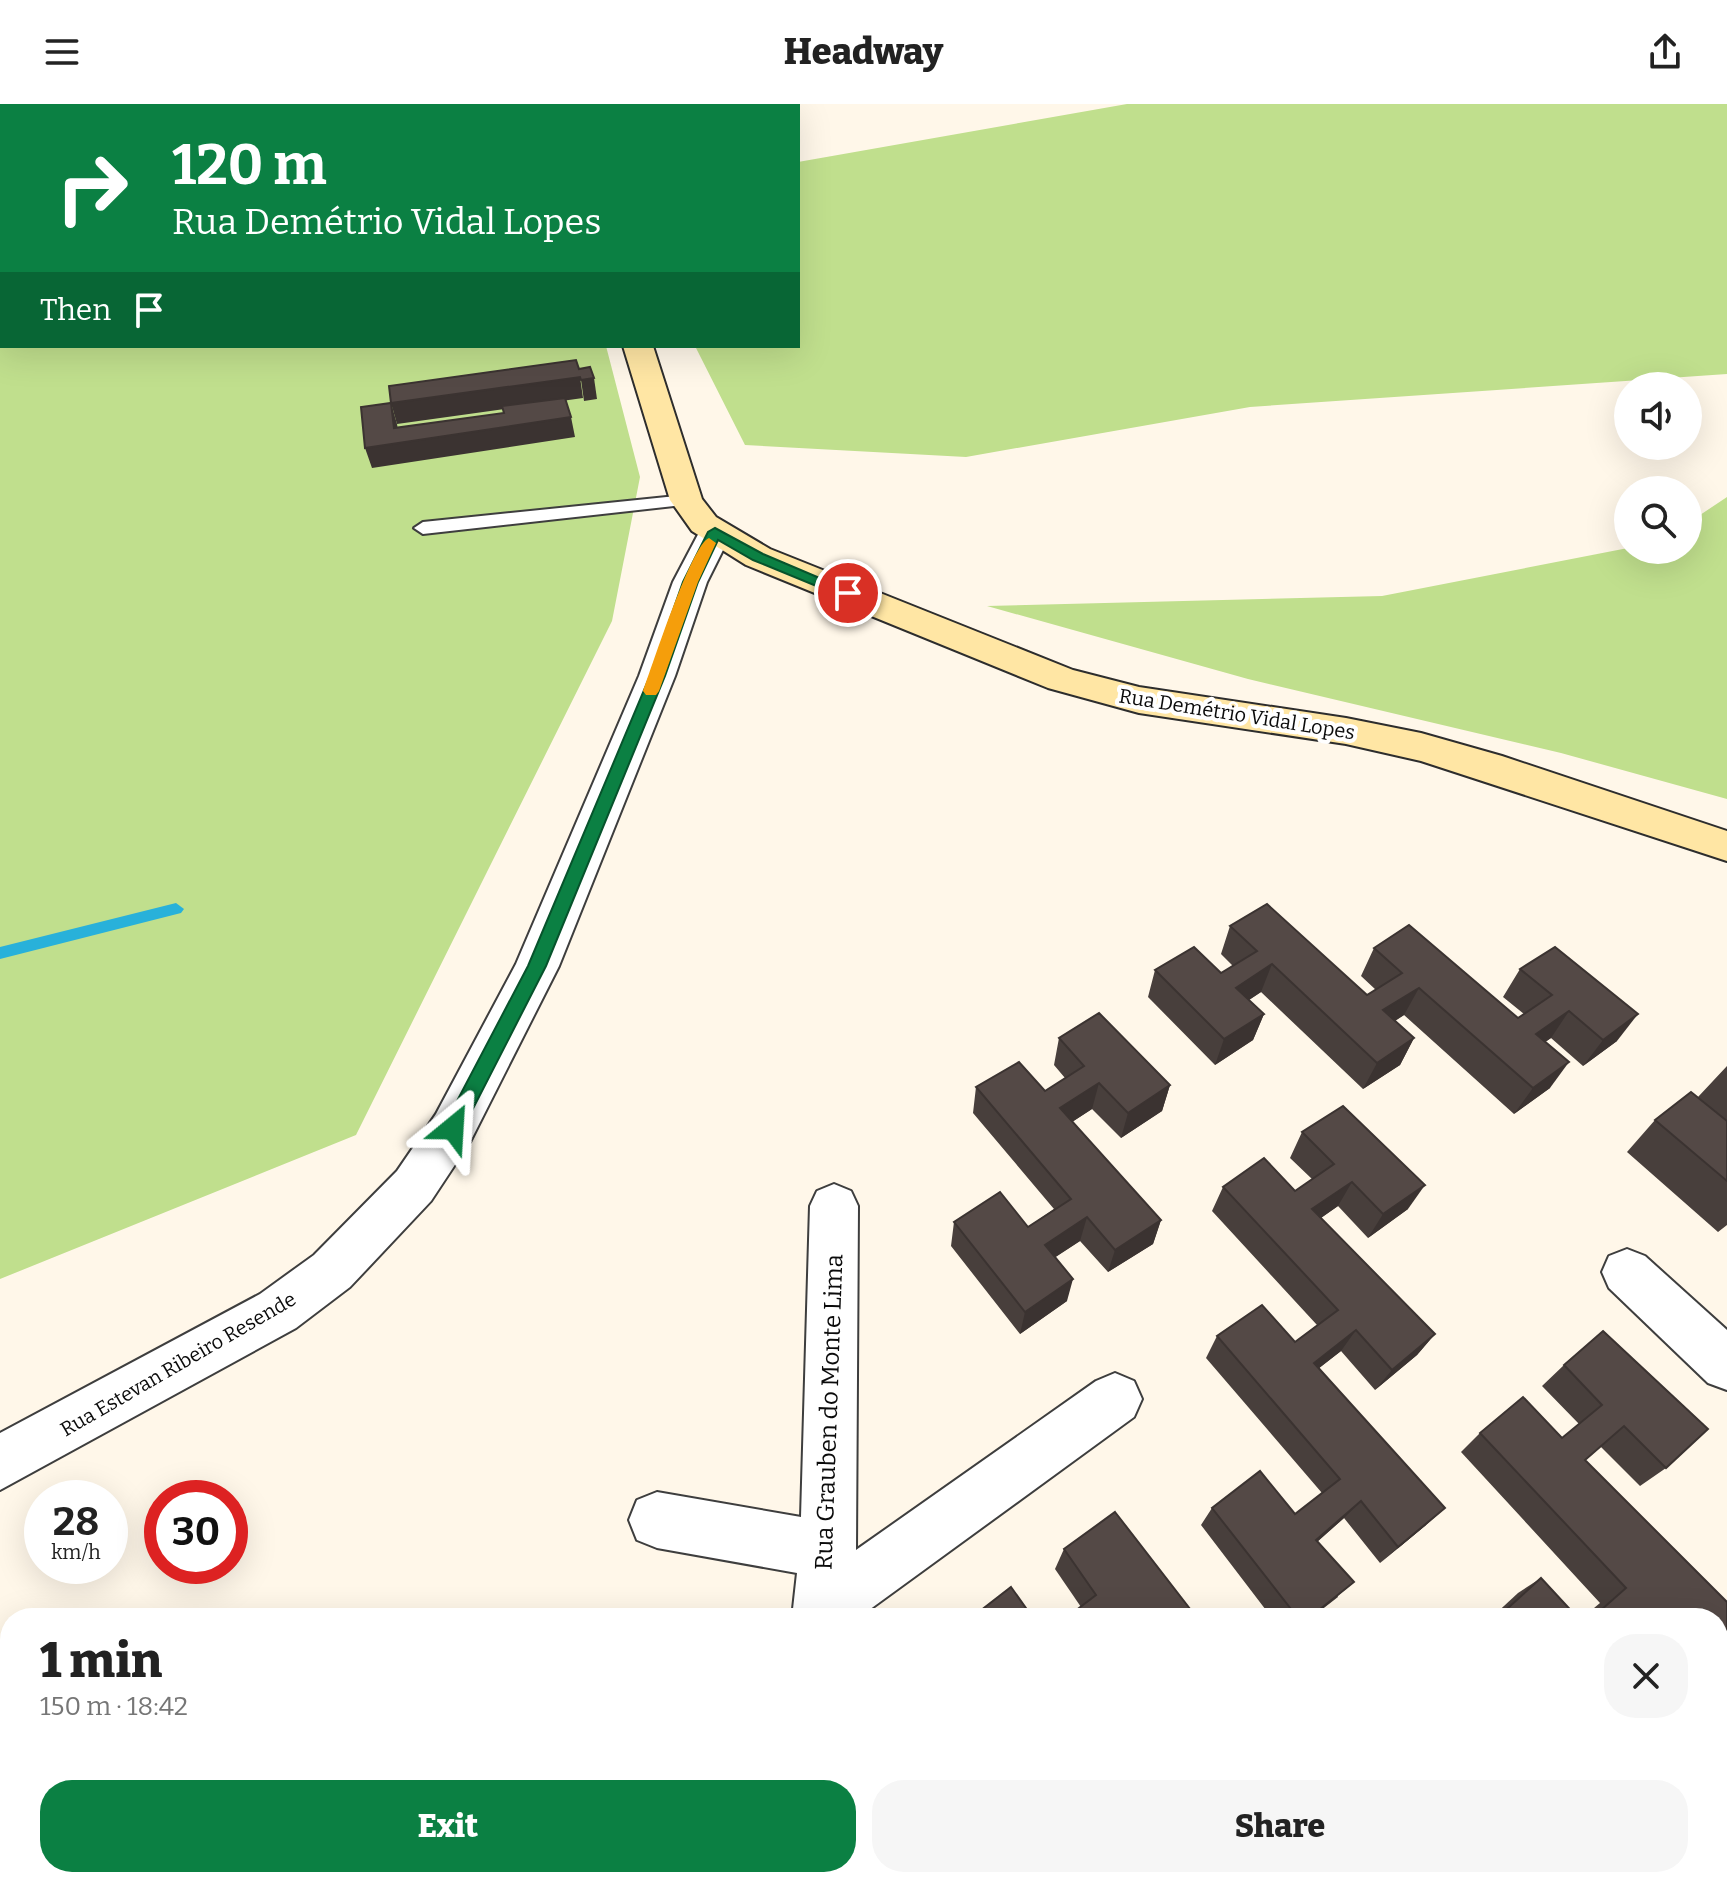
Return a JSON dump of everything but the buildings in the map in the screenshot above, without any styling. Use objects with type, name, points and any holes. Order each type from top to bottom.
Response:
[{"type":"main road","points":[[639,348],[700,516]]},
{"type":"main road","name":"Rua Demétrio Vidal Lopes","points":[[700,516],[758,557],[1061,679],[1139,700],[1346,731],[1421,747],[1488,766],[1727,846]]},
{"type":"street","name":"Rua Estevan Ribeiro Resende","points":[[0,1463],[278,1311],[332,1271],[414,1186],[453,1128],[537,966],[657,676],[690,582],[700,516]]},
{"type":"street","name":"Rua Grauben do Monte Lima","points":[[822,1608],[828,1550],[834,1206]]},
{"type":"street","points":[[1627,1272],[1727,1365]]},
{"type":"street","points":[[829,1608],[1115,1399]]},
{"type":"street","points":[[657,1520],[828,1550]]},
{"type":"lane","points":[[423,528],[700,516]]},
{"type":"green space","points":[[1127,104],[1727,104],[1727,374],[1614,372],[1614,382],[1250,407],[966,457],[745,445],[696,348],[800,348],[800,162]]},
{"type":"green space","points":[[0,348],[607,348],[640,477],[612,621],[356,1135],[0,1279]]},
{"type":"green space","points":[[1727,497],[1727,799],[1561,753],[1248,679],[987,606],[1382,596],[1614,551],[1614,564],[1702,564],[1702,514]]},
{"type":"waterway","points":[[0,953],[176,909]]},
{"type":"slow traffic","points":[[651,691],[690,582],[709,543]]},
{"type":"route","points":[[453,1128],[537,966],[657,676],[690,582],[715,532],[758,557],[848,593]]}]
